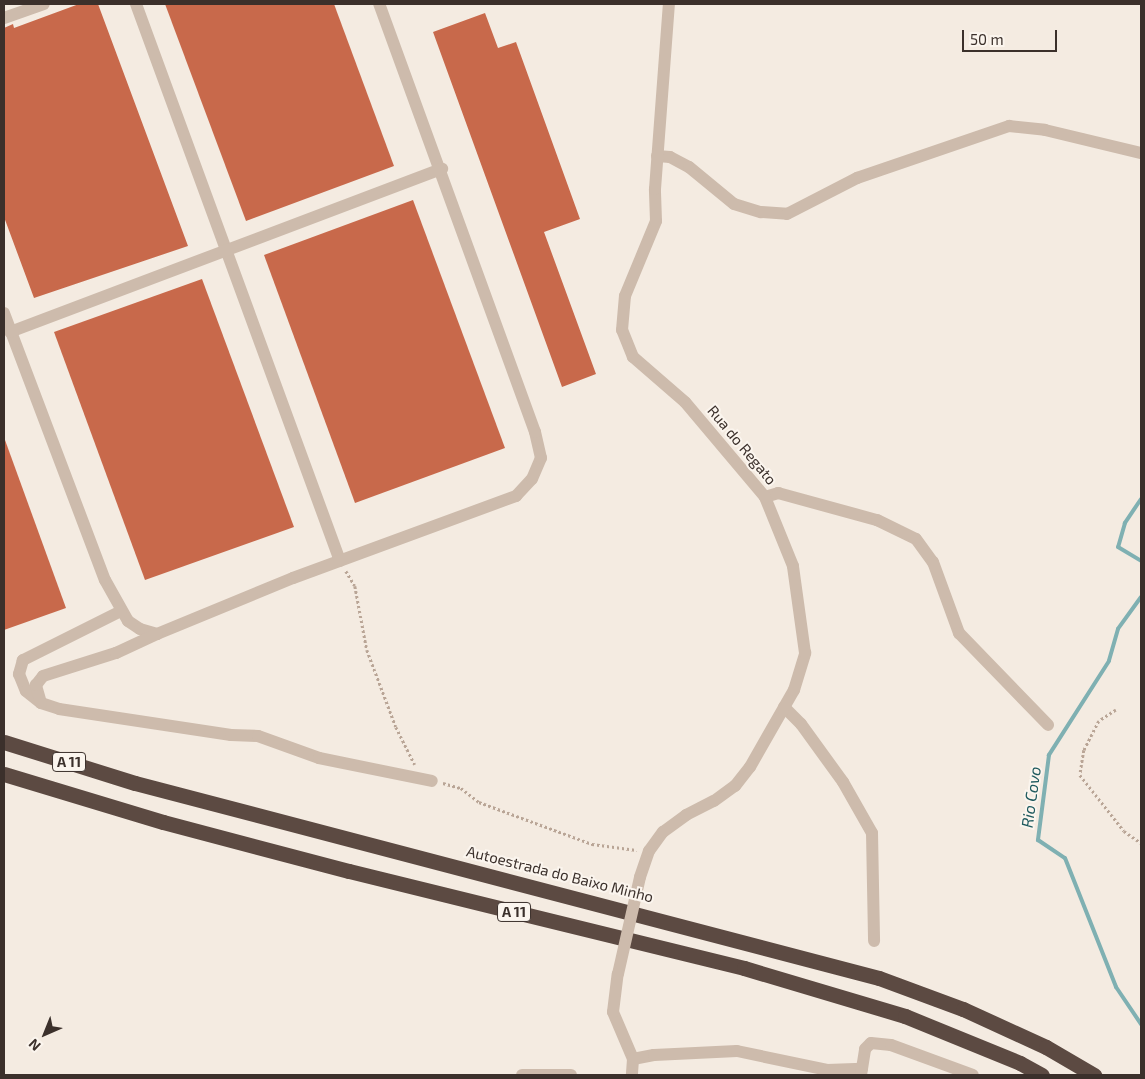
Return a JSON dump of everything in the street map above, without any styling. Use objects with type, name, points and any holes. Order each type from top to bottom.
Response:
[{"type":"highway","name":"Autoestrada do Baixo Minho","points":[[4,742],[135,783],[879,978],[963,1009],[1046,1047],[1094,1075]]},
{"type":"highway","name":"A 11","points":[[4,774],[163,822],[331,866],[744,968],[905,1016],[1020,1063],[1042,1075]]},
{"type":"street","points":[[4,18],[44,4]]},
{"type":"street","points":[[136,4],[229,251],[340,561]]},
{"type":"street","points":[[41,703],[36,685],[43,676],[116,652],[340,561],[516,496],[532,479],[541,458],[535,432],[442,169],[379,4]]},
{"type":"street","name":"Rua do Regato","points":[[632,1075],[633,1059],[613,1012],[618,974],[640,877],[649,851],[663,832],[735,786],[750,767],[794,690],[805,652],[792,566],[765,496],[685,402],[633,357],[622,330],[625,296],[656,221],[658,156],[669,4]]},
{"type":"street","points":[[658,156],[670,157],[689,168],[734,204],[761,212],[787,214],[857,178],[1009,126],[1045,130],[1141,154]]},
{"type":"street","points":[[10,332],[229,251],[442,169]]},
{"type":"street","points":[[4,313],[105,580],[128,621],[140,629],[157,634]]},
{"type":"street","points":[[765,496],[778,493],[877,520],[916,539],[933,562],[959,634],[1048,725]]},
{"type":"street","points":[[121,611],[23,660],[19,674],[26,691],[41,703],[59,709],[231,735],[258,736],[319,758],[432,781]]},
{"type":"street","points":[[784,708],[801,724],[843,782],[872,833],[874,940]]},
{"type":"street","points":[[633,1059],[654,1055],[737,1051],[827,1070],[862,1072],[865,1049],[870,1043],[891,1045],[973,1075]]},
{"type":"street","points":[[522,1075],[571,1075]]},
{"type":"path","points":[[340,561],[355,586],[367,650],[396,727],[416,767],[432,781],[461,788],[479,802],[592,844],[649,851]]},
{"type":"path","points":[[1116,710],[1099,721],[1084,750],[1080,775],[1124,831],[1141,843]]},
{"type":"building","points":[[79,4],[98,4],[188,246],[34,298],[4,217],[4,28],[13,24],[14,28]]},
{"type":"building","points":[[165,4],[334,4],[394,166],[246,221]]},
{"type":"building","points":[[485,13],[498,48],[516,42],[580,219],[544,232],[596,374],[562,387],[433,32]]},
{"type":"building","points":[[413,200],[505,448],[355,503],[264,255]]},
{"type":"building","points":[[202,279],[294,527],[145,580],[54,332]]},
{"type":"building","points":[[4,441],[66,608],[4,630]]},
{"type":"waterway","name":"Rio Covo","points":[[1141,499],[1125,523],[1118,547],[1141,561]]},
{"type":"waterway","name":"Rio Covo","points":[[1141,597],[1118,629],[1109,661],[1049,755],[1038,840],[1065,858],[1116,987],[1141,1024]]}]
